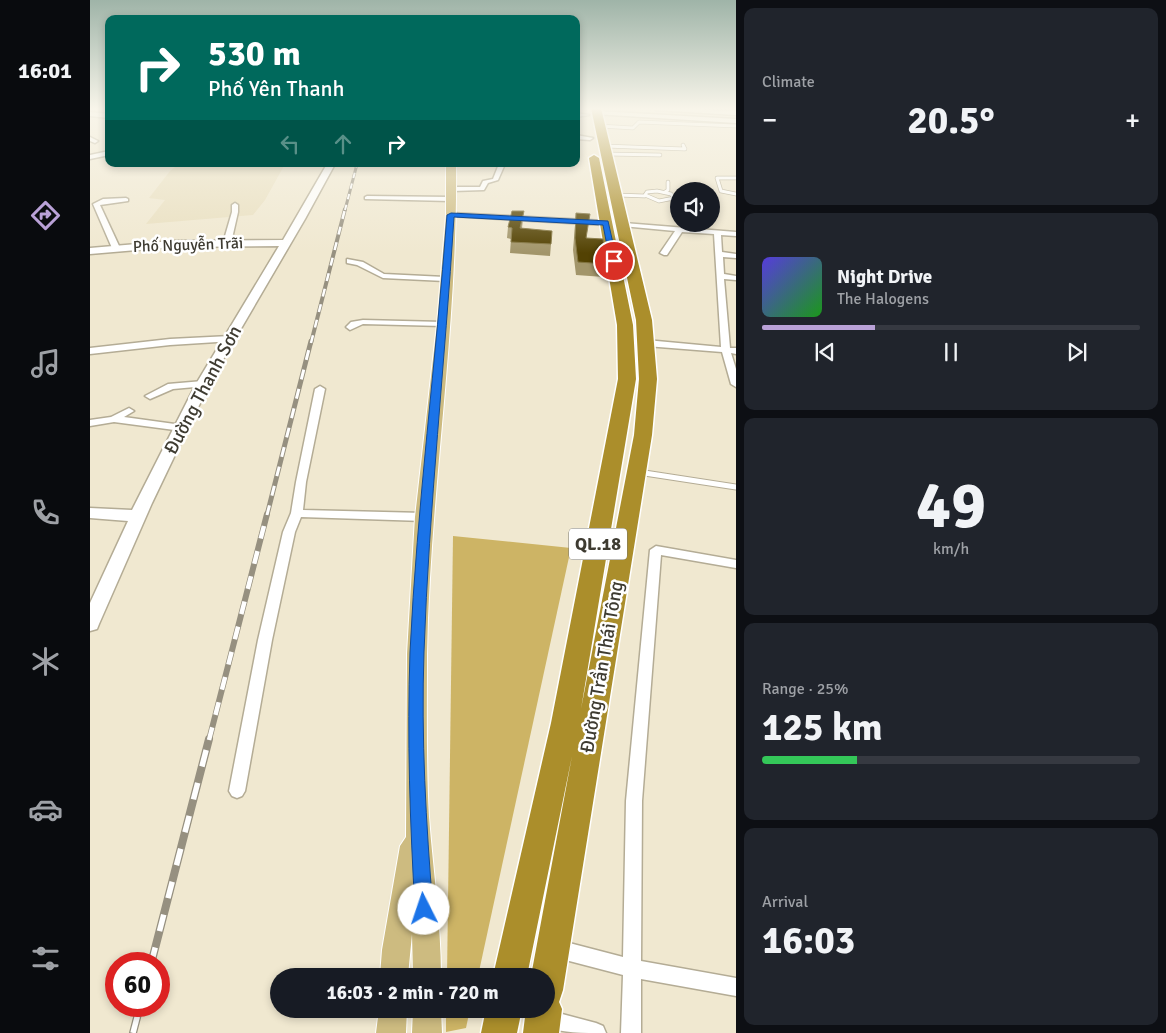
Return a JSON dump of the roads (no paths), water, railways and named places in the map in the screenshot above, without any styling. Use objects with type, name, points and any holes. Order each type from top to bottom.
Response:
[{"type":"highway","name":"Đường Trần Thái Tông","points":[[512,968],[565,723],[627,379],[626,281],[601,156]]},
{"type":"highway","name":"Đường Trần Thái Tông","points":[[604,156],[616,195],[615,224]]},
{"type":"highway","name":"Đường Trần Thái Tông","points":[[549,968],[643,435],[648,379],[644,320],[626,281]]},
{"type":"highway","points":[[499,1033],[502,1018]]},
{"type":"main road","points":[[427,968],[418,816],[417,654],[424,517],[443,324],[452,167]]},
{"type":"main road","points":[[395,968],[418,816]]},
{"type":"main road","points":[[392,1033],[393,1018]]},
{"type":"main road","points":[[427,1018],[427,1033]]},
{"type":"street","name":"Đường Thanh Sơn","points":[[90,624],[136,516],[203,384],[329,167]]},
{"type":"street","points":[[451,201],[482,189],[485,182],[495,180],[501,167]]},
{"type":"street","points":[[367,198],[451,201],[615,224],[670,229]]},
{"type":"street","points":[[116,248],[96,204],[103,201],[126,200]]},
{"type":"street","points":[[227,243],[235,205]]},
{"type":"street","points":[[664,253],[679,232]]},
{"type":"street","points":[[736,234],[717,232],[726,350],[736,384]]},
{"type":"street","name":"Phố Nguyễn Trãi","points":[[90,251],[227,243],[286,243]]},
{"type":"street","points":[[718,254],[736,256]]},
{"type":"street","points":[[350,261],[364,264],[383,276],[445,279]]},
{"type":"street","points":[[719,276],[736,278]]},
{"type":"street","points":[[350,327],[362,322],[443,324]]},
{"type":"street","points":[[90,351],[170,342],[230,339]]},
{"type":"street","points":[[646,342],[736,351]]},
{"type":"street","points":[[150,396],[171,386],[203,384]]},
{"type":"street","points":[[237,791],[265,640],[289,532],[297,513],[301,482],[320,389]]},
{"type":"street","points":[[114,419],[129,411]]},
{"type":"street","points":[[90,423],[114,419],[182,428]]},
{"type":"street","points":[[90,513],[136,516]]},
{"type":"street","points":[[297,513],[424,517]]},
{"type":"street","points":[[632,1033],[634,801],[656,550],[736,564]]},
{"type":"street","points":[[552,947],[632,968],[736,987]]},
{"type":"street","points":[[555,1017],[596,1033]]},
{"type":"lane","points":[[736,178],[717,178],[721,191],[736,194]]},
{"type":"lane","points":[[665,192],[668,190],[668,182]]},
{"type":"lane","points":[[616,195],[645,196],[658,201],[674,198],[673,195],[665,192],[650,191],[645,196]]},
{"type":"lane","points":[[636,472],[736,487]]},
{"type":"railway","points":[[345,210],[356,167]]},
{"type":"railway","points":[[311,343],[345,209]]},
{"type":"railway","points":[[267,515],[311,341]]},
{"type":"railway","points":[[209,740],[267,514]]},
{"type":"railway","points":[[154,952],[209,739]]},
{"type":"railway","points":[[133,1033],[137,1017]]}]
